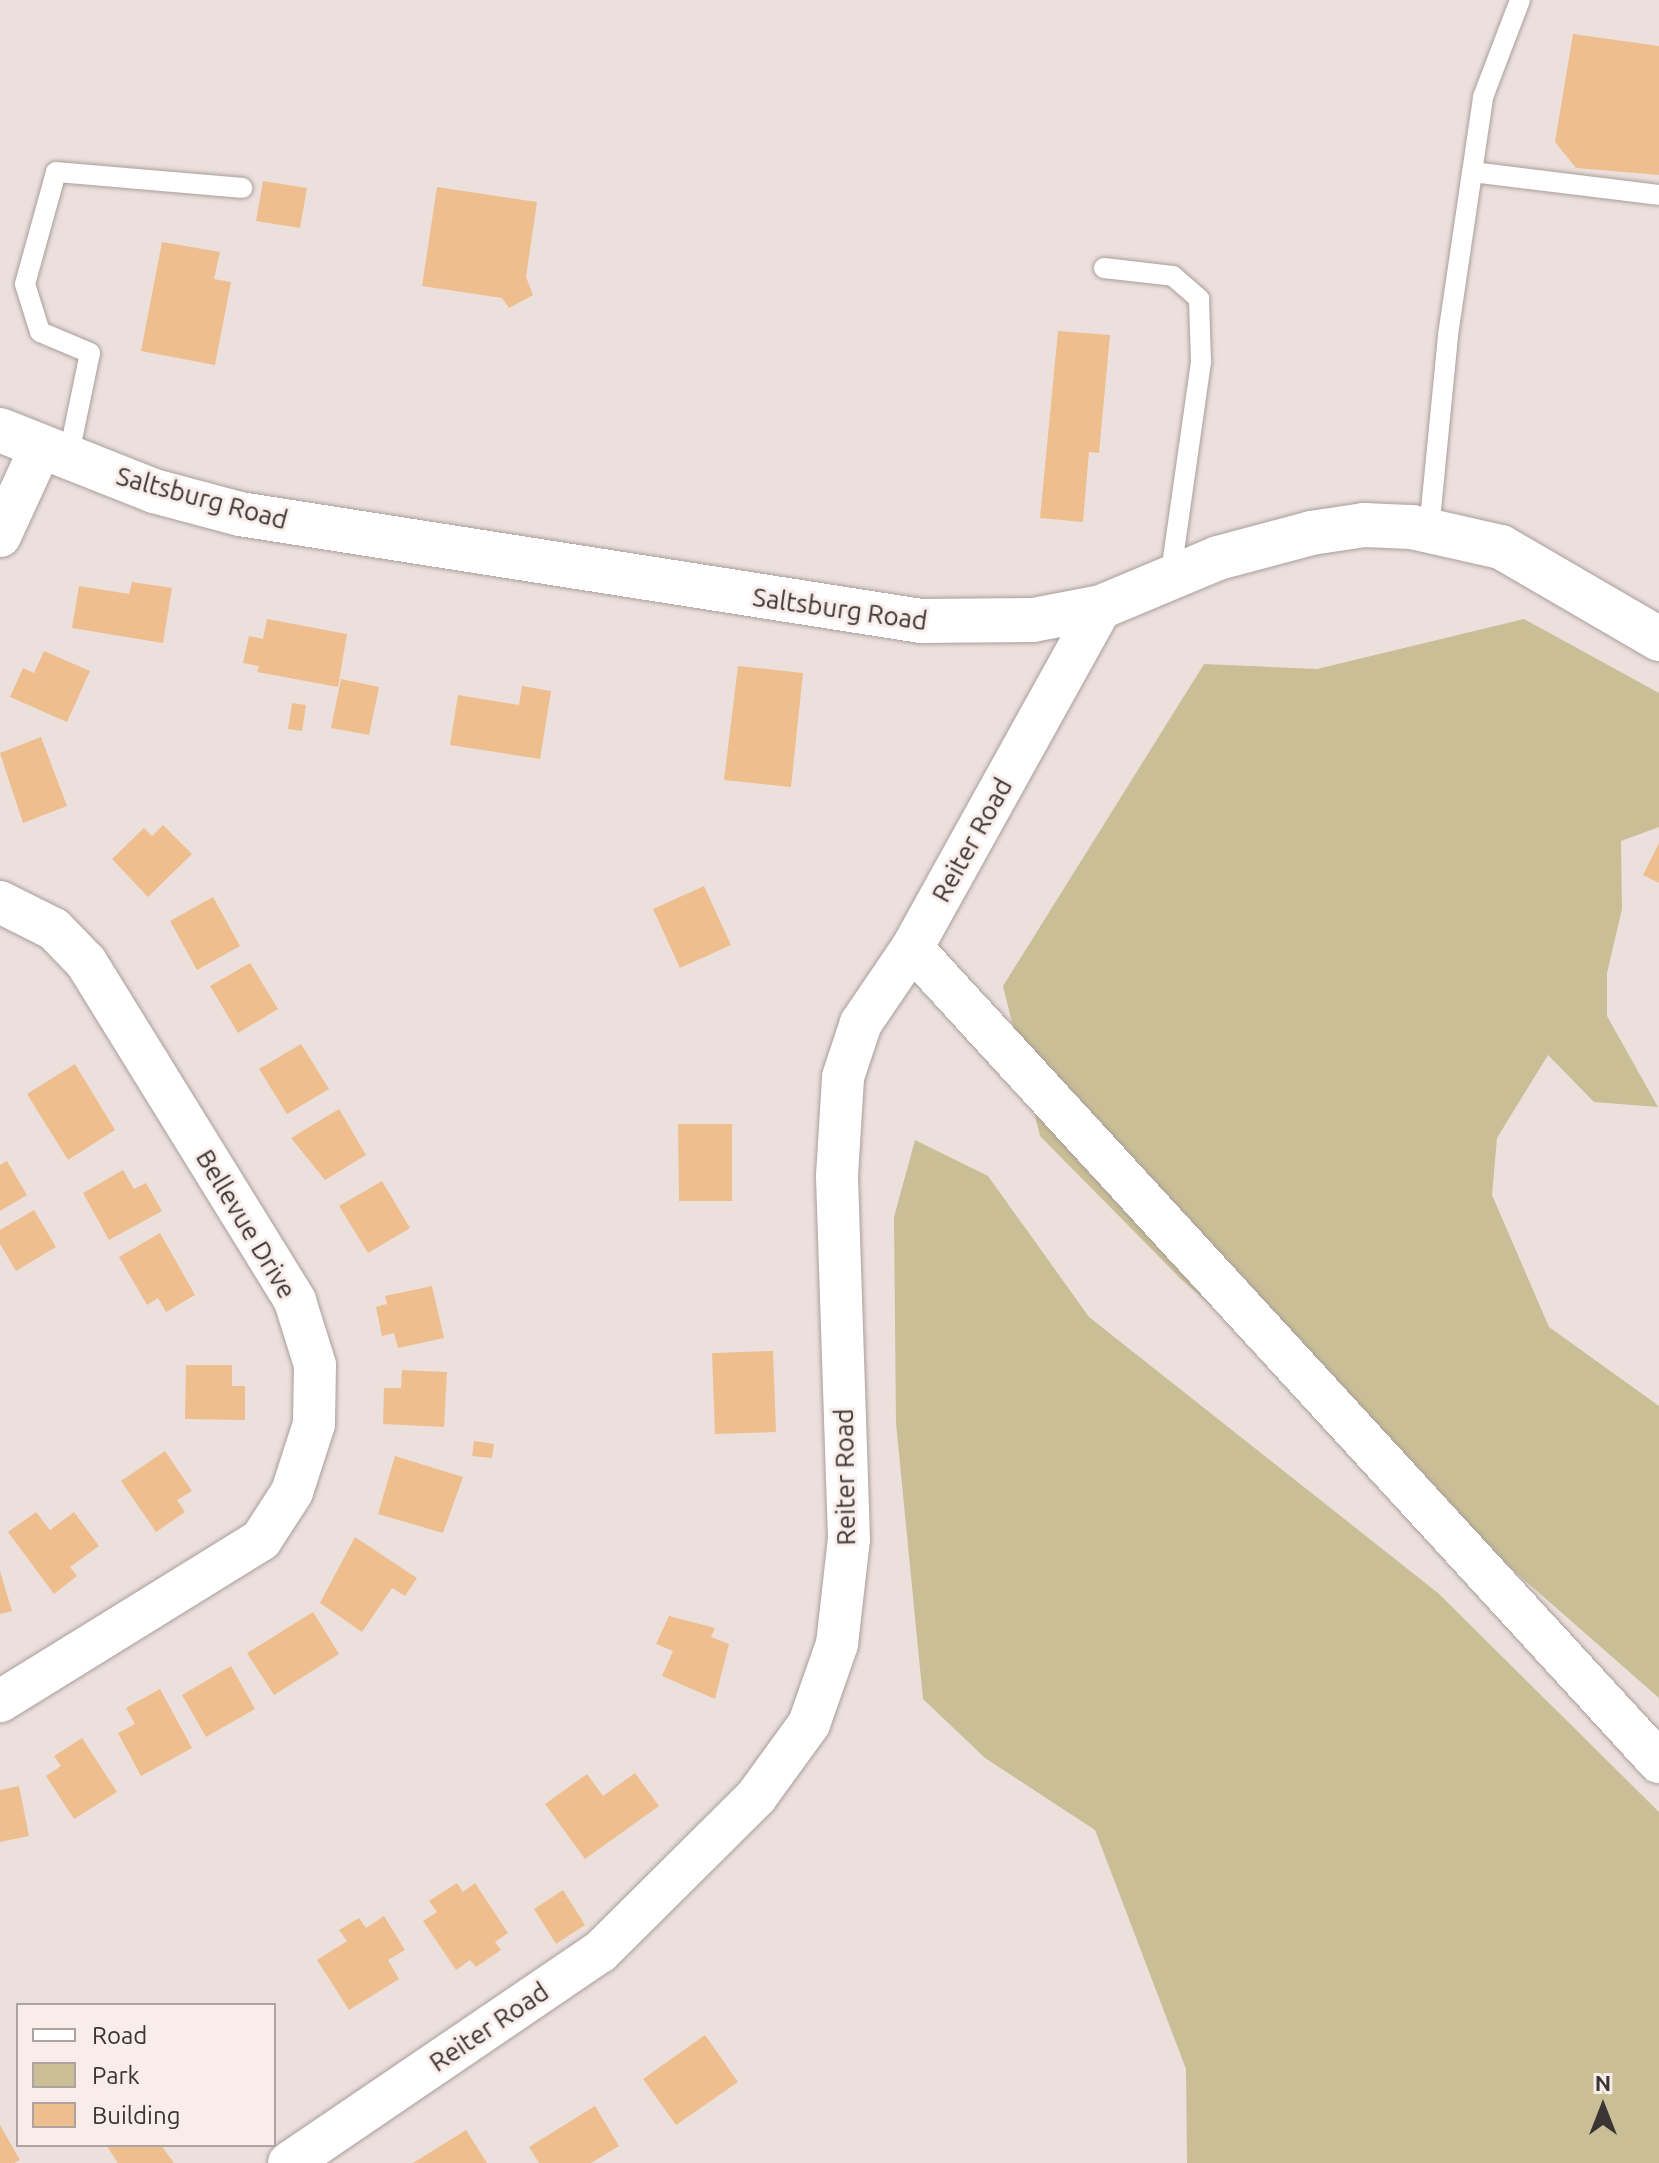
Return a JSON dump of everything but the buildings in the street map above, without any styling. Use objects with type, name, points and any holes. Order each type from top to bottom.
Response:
[{"type":"main road","name":"Saltsburg Road","points":[[0,430],[54,454],[240,514],[864,616],[988,624],[1101,607],[1170,579],[1311,533],[1364,525],[1429,530],[1501,547],[1659,639]]},
{"type":"street","points":[[0,536],[54,454]]},
{"type":"street","name":"Reiter Road","points":[[289,2163],[600,1952],[756,1797],[809,1724],[837,1644],[849,1539],[837,1176],[843,1077],[861,1023],[912,948],[1101,607]]},
{"type":"street","name":"Bellevue Drive","points":[[0,902],[54,929],[86,962],[295,1301],[315,1365],[314,1424],[292,1492],[261,1540],[0,1701]]},
{"type":"street","points":[[912,948],[1659,1762]]},
{"type":"lane","points":[[1429,530],[1483,97],[1520,0]]},
{"type":"lane","points":[[54,454],[90,353],[40,332],[25,284],[56,172],[242,188]]},
{"type":"lane","points":[[1472,172],[1659,195]]},
{"type":"lane","points":[[1104,268],[1173,276],[1199,299],[1201,362],[1170,579]]},
{"type":"green space","points":[[1524,619],[1659,693],[1659,827],[1621,841],[1622,909],[1607,973],[1607,1016],[1658,1107],[1594,1102],[1548,1055],[1497,1138],[1492,1195],[1549,1327],[1659,1406],[1659,1698],[1181,1279],[1040,1136],[1003,986],[1204,664],[1317,669]]},
{"type":"green space","points":[[915,1140],[988,1176],[1089,1317],[1438,1593],[1659,1812],[1659,2163],[1187,2163],[1186,2069],[1095,1830],[985,1758],[923,1699],[896,1423],[894,1217]]}]
